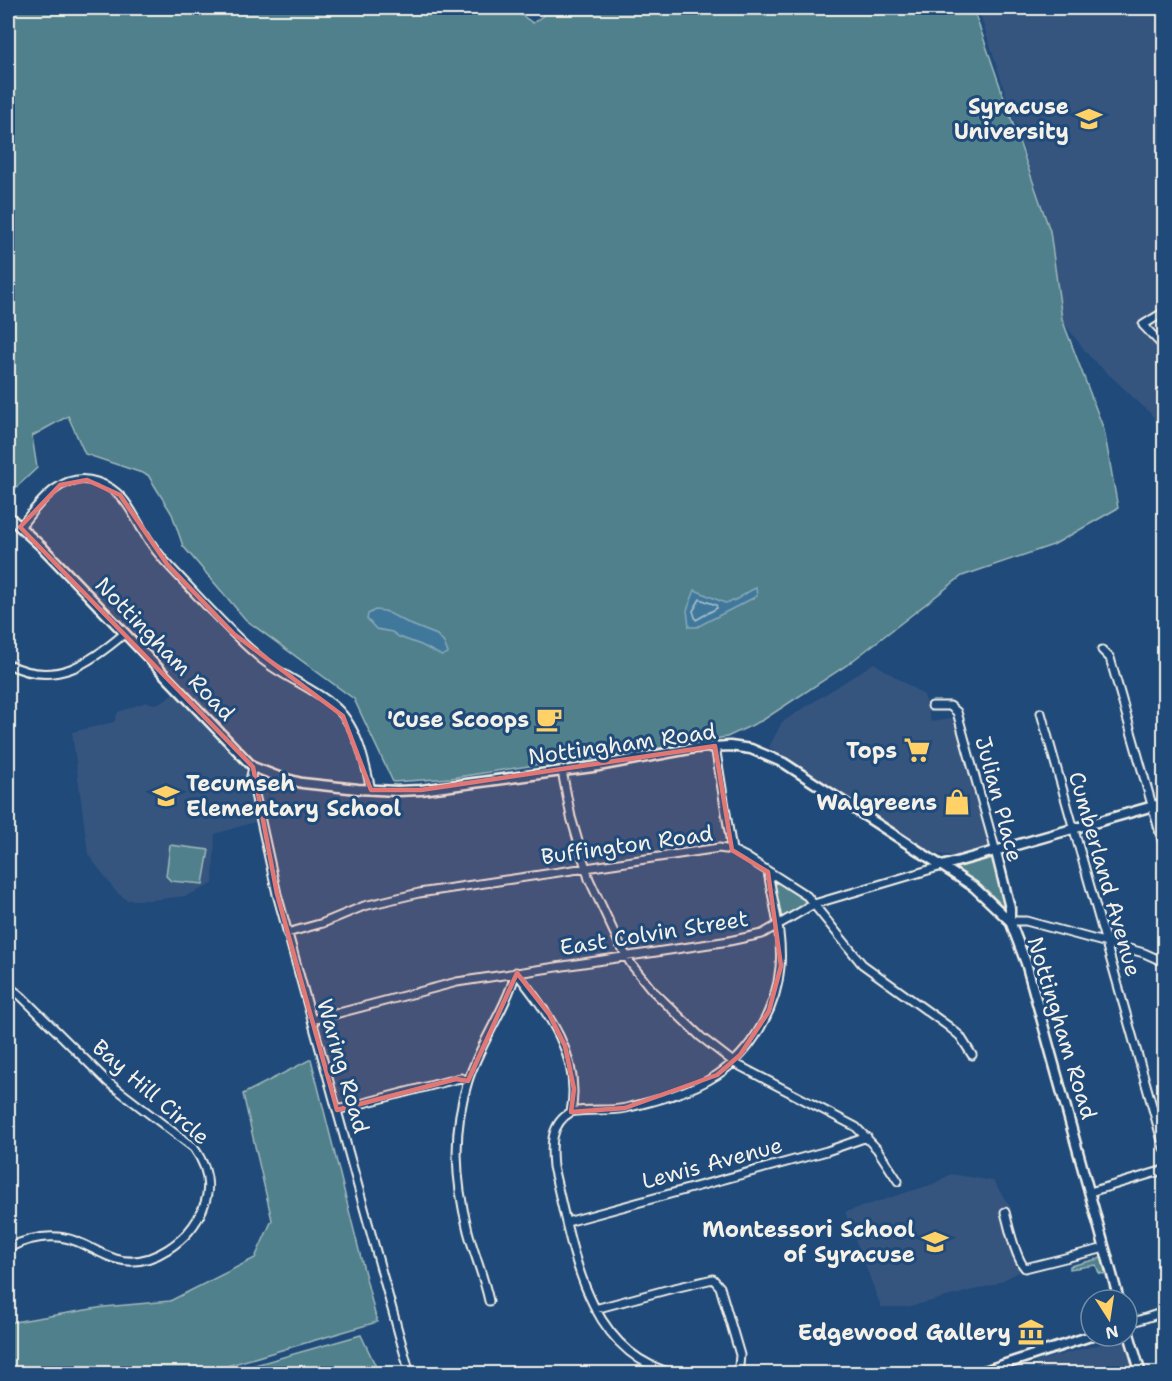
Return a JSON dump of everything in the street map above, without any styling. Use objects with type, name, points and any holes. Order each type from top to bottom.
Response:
[{"type":"street","points":[[1164,312],[1143,325],[1164,347]]},
{"type":"street","points":[[20,527],[50,492],[71,481],[96,481],[120,495],[167,564],[234,634],[261,659],[331,703],[344,716],[352,728],[371,790]]},
{"type":"street","name":"Nottingham Road","points":[[8,516],[125,633],[253,767],[279,777],[302,783],[371,790],[421,790],[562,771],[714,746],[751,749],[772,757],[974,886],[1010,921],[1026,963],[1116,1288]]},
{"type":"street","points":[[8,664],[26,671],[45,674],[63,672],[91,661],[125,633]]},
{"type":"street","points":[[1102,650],[1110,658],[1164,847]]},
{"type":"street","name":"Julian Place","points":[[932,706],[950,706],[957,712],[996,852],[1010,908],[1010,921]]},
{"type":"street","name":"Cumberland Avenue","points":[[1041,713],[1164,1148]]},
{"type":"street","points":[[714,746],[732,850]]},
{"type":"street","name":"Waring Road","points":[[253,767],[252,776],[260,819],[287,933],[410,1374]]},
{"type":"street","points":[[562,771],[571,817],[585,868],[627,957],[652,990],[733,1062],[777,1087],[836,1115],[867,1137],[898,1182]]},
{"type":"street","name":"East Colvin Street","points":[[312,1020],[424,989],[516,972],[627,957],[762,934],[814,904],[1164,803]]},
{"type":"street","name":"Buffington Road","points":[[287,933],[388,899],[719,848],[732,850],[807,896],[862,964],[948,1026],[960,1036],[972,1055]]},
{"type":"street","points":[[676,1374],[649,1364],[620,1342],[595,1309],[582,1278],[553,1167],[551,1149],[553,1135],[560,1120],[571,1112],[625,1108],[676,1093],[717,1075],[733,1062],[758,1031],[770,1011],[778,987],[781,966],[768,872]]},
{"type":"street","points":[[1010,921],[1026,921],[1144,953],[1164,962]]},
{"type":"street","points":[[516,972],[549,1014],[562,1039],[574,1089],[571,1112]]},
{"type":"street","points":[[489,1301],[468,1231],[456,1168],[457,1130],[468,1081],[508,996],[516,972]]},
{"type":"street","name":"Bay Hill Circle","points":[[8,986],[109,1083],[145,1112],[184,1138],[201,1158],[208,1181],[207,1194],[196,1223],[171,1246],[146,1260],[130,1261],[114,1258],[78,1242],[47,1236],[32,1238],[8,1248]]},
{"type":"street","points":[[337,1110],[456,1078],[468,1081]]},
{"type":"street","name":"Lewis Avenue","points":[[567,1222],[827,1151],[867,1137]]},
{"type":"street","points":[[1090,1192],[1164,1170]]},
{"type":"street","points":[[1005,1212],[1022,1267],[1105,1248]]},
{"type":"street","points":[[595,1309],[713,1279],[720,1287],[740,1355],[739,1366],[733,1374]]},
{"type":"street","points":[[1139,1321],[1164,1312]]},
{"type":"street","points":[[978,1373],[1079,1340]]},
{"type":"street","points":[[1134,1348],[1141,1374]]},
{"type":"highlighted area","points":[[87,480],[120,495],[167,564],[234,634],[343,716],[371,790],[421,790],[715,746],[732,850],[768,872],[781,966],[769,1011],[740,1055],[717,1075],[625,1108],[571,1112],[574,1089],[565,1046],[549,1014],[517,973],[468,1081],[456,1079],[337,1110],[277,894],[253,767],[20,527],[60,485]]},
{"type":"shaded area","name":"Syracuse University","points":[[978,8],[1164,8],[1164,434],[1151,414],[1089,356],[1062,321],[1050,231]]},
{"type":"shaded area","points":[[874,663],[924,695],[931,722],[955,718],[989,847],[952,856],[934,853],[769,747],[782,722]]},
{"type":"shaded area","name":"Tecumseh Elementary School","points":[[175,691],[244,766],[258,821],[215,834],[213,884],[186,896],[127,900],[116,892],[88,854],[72,732],[114,722],[118,712],[146,702],[155,704],[164,701]]},
{"type":"shaded area","name":"Montessori School of Syracuse","points":[[951,1174],[993,1181],[1011,1208],[1009,1211],[1019,1272],[993,1285],[908,1307],[881,1307],[845,1212],[933,1184]]},
{"type":"shaded area","points":[[1086,1348],[1129,1348],[1136,1373],[1038,1373],[1035,1362]]},
{"type":"green space","points":[[8,8],[511,8],[533,23],[553,8],[973,8],[1050,231],[1062,319],[1104,430],[1118,508],[1053,545],[962,576],[847,665],[763,720],[727,737],[573,762],[555,762],[451,778],[393,782],[354,699],[246,620],[183,546],[172,514],[148,475],[85,454],[68,416],[32,436],[37,468],[8,495]]},
{"type":"green space","points":[[170,845],[209,850],[203,884],[171,881],[166,876]]},
{"type":"green space","points":[[993,858],[1005,909],[988,891],[955,868]]},
{"type":"green space","points":[[778,882],[805,900],[803,905],[785,917],[779,915],[775,885]]},
{"type":"green space","points":[[311,1059],[377,1322],[203,1373],[8,1373],[8,1323],[104,1307],[170,1301],[255,1258],[272,1220],[243,1094]]},
{"type":"green space","points":[[1102,1258],[1106,1272],[1104,1274],[1099,1273],[1096,1265],[1070,1269],[1070,1266]]},
{"type":"green space","points":[[361,1335],[379,1373],[227,1373]]},
{"type":"water","points":[[756,588],[757,596],[697,627],[689,627],[687,610],[695,590],[725,603]]},
{"type":"water","points":[[375,610],[385,611],[437,635],[444,643],[448,653],[442,656],[392,632],[376,629],[367,619],[368,614]]},
{"type":"place","name":"Syracuse University","points":[[1089,119]]},
{"type":"place","name":"'Cuse Scoops","points":[[549,719]]},
{"type":"place","name":"Tops","points":[[917,750]]},
{"type":"place","name":"Tecumseh Elementary School","points":[[166,796]]},
{"type":"place","name":"Walgreens","points":[[957,802]]},
{"type":"place","name":"Montessori School of Syracuse","points":[[935,1242]]},
{"type":"place","name":"Edgewood Gallery","points":[[1031,1332]]}]
